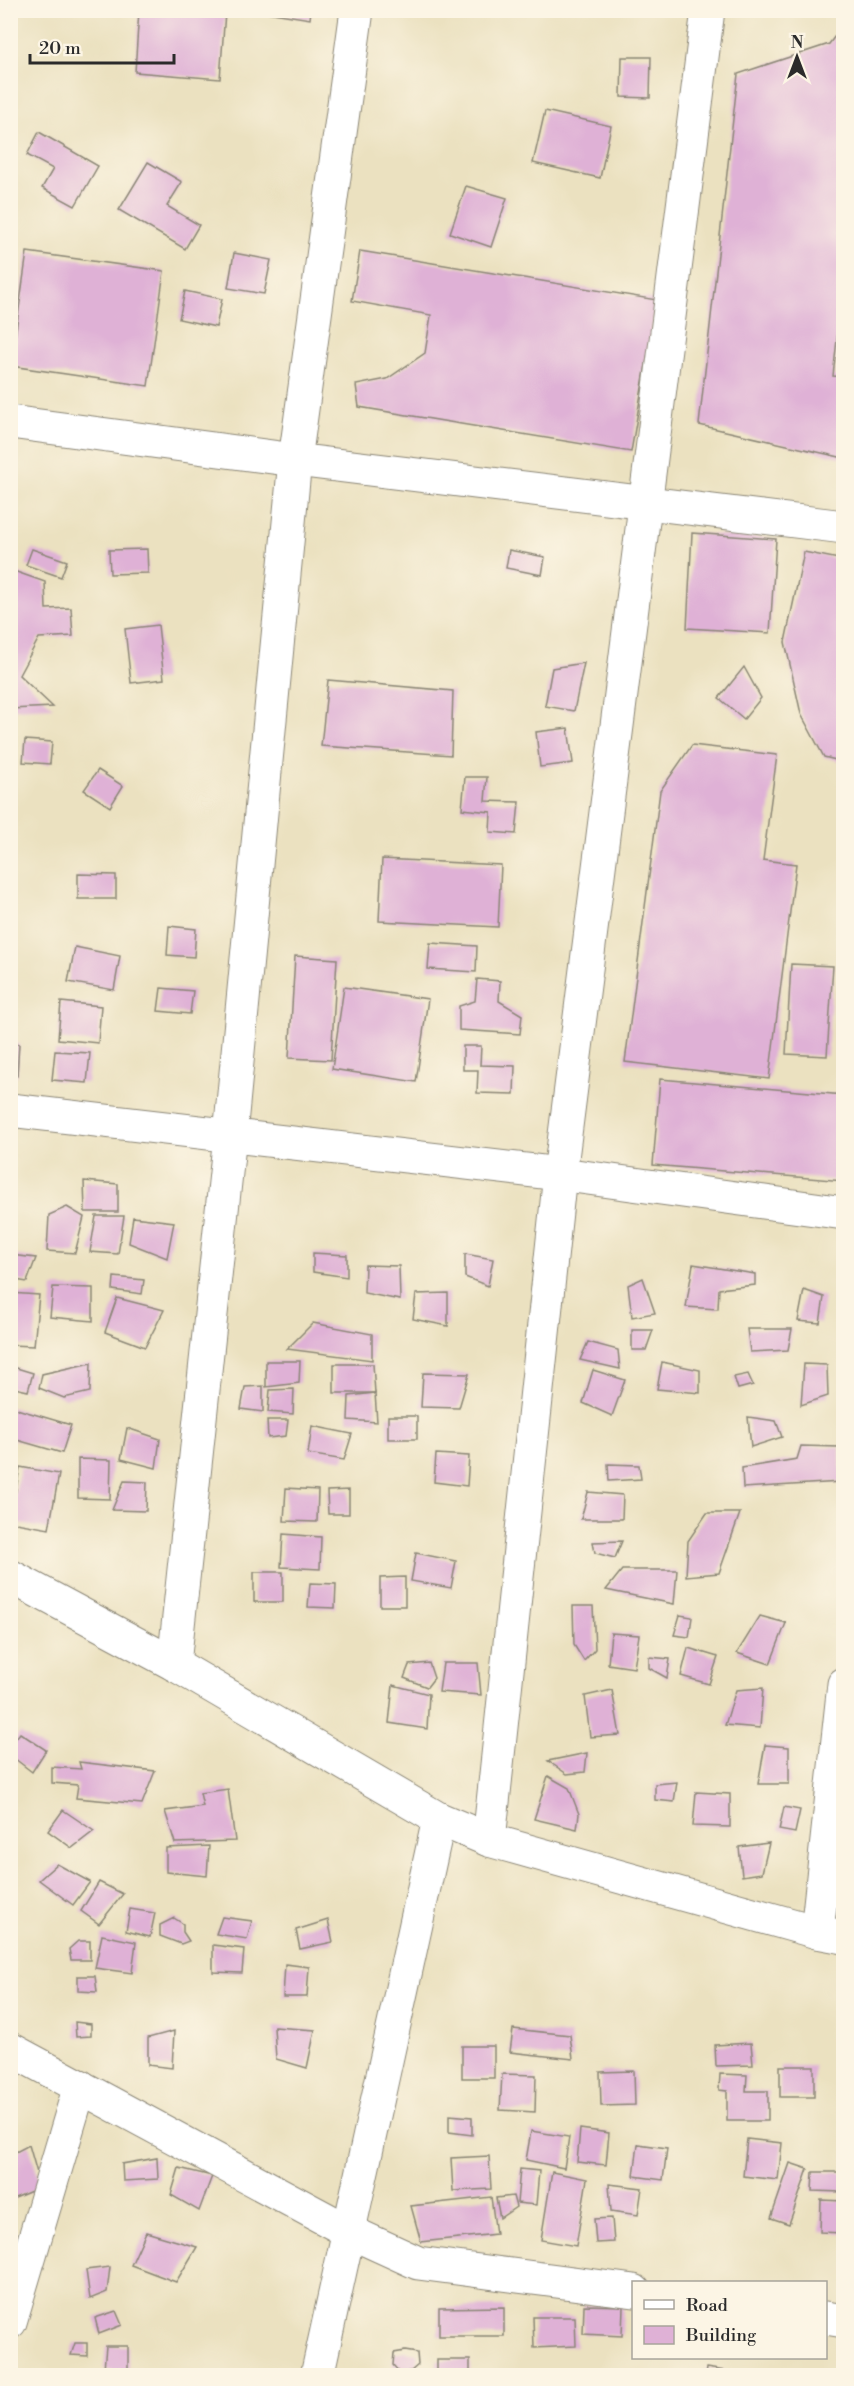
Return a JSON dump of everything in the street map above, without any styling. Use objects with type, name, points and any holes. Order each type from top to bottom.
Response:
[{"type":"street","points":[[174,1664],[230,1135],[295,460],[357,10]]},
{"type":"street","points":[[489,1840],[560,1174],[708,10]]},
{"type":"street","points":[[10,422],[295,460],[843,527]]},
{"type":"street","points":[[10,1110],[560,1174],[843,1213]]},
{"type":"street","points":[[10,1576],[174,1664],[440,1820],[489,1840],[830,1934],[843,1684]]},
{"type":"street","points":[[317,2376],[440,1820]]},
{"type":"street","points":[[10,2049],[348,2230],[418,2263],[632,2291]]},
{"type":"street","points":[[10,2322],[80,2086]]},
{"type":"street","points":[[827,2318],[843,2321]]},
{"type":"building","points":[[139,10],[225,12],[220,79],[135,72]]},
{"type":"building","points":[[254,10],[311,10],[310,19]]},
{"type":"building","points":[[844,24],[844,276],[833,376],[844,377],[844,458],[699,425],[738,74],[829,44]]},
{"type":"building","points":[[622,57],[651,57],[650,98],[621,97]]},
{"type":"building","points":[[545,111],[611,126],[600,178],[533,163]]},
{"type":"building","points":[[39,132],[98,166],[75,206],[42,188],[53,169],[27,155]]},
{"type":"building","points":[[148,162],[182,182],[167,206],[199,225],[185,249],[119,210]]},
{"type":"building","points":[[466,186],[507,198],[491,247],[450,233]]},
{"type":"building","points":[[360,251],[657,300],[631,452],[359,407],[356,385],[387,379],[425,353],[431,315],[352,301]]},
{"type":"building","points":[[27,252],[164,271],[148,386],[11,366]]},
{"type":"building","points":[[234,253],[271,260],[264,294],[228,288]]},
{"type":"building","points":[[185,291],[222,299],[216,327],[179,319]]},
{"type":"building","points":[[692,533],[776,539],[770,633],[687,628]]},
{"type":"building","points":[[32,549],[67,561],[61,577],[26,565]]},
{"type":"building","points":[[147,549],[148,573],[110,574],[109,550]]},
{"type":"building","points":[[509,550],[545,557],[542,575],[506,568]]},
{"type":"building","points":[[804,552],[844,560],[844,762],[824,757],[801,714],[785,642]]},
{"type":"building","points":[[11,570],[45,582],[46,609],[71,608],[73,636],[39,638],[19,675],[53,707],[10,709]]},
{"type":"building","points":[[158,625],[164,679],[131,683],[125,629]]},
{"type":"building","points":[[584,663],[574,711],[545,706],[552,668]]},
{"type":"building","points":[[744,667],[761,698],[744,719],[719,698]]},
{"type":"building","points":[[328,680],[453,691],[451,755],[321,746]]},
{"type":"building","points":[[568,728],[573,763],[540,767],[536,732]]},
{"type":"building","points":[[25,740],[52,742],[50,764],[23,762]]},
{"type":"building","points":[[692,745],[777,755],[763,860],[796,864],[769,1079],[625,1062],[660,791]]},
{"type":"building","points":[[98,770],[123,786],[110,807],[84,790]]},
{"type":"building","points":[[465,777],[487,777],[485,801],[519,802],[516,834],[490,832],[491,812],[462,809]]},
{"type":"building","points":[[382,859],[501,865],[498,927],[379,921]]},
{"type":"building","points":[[78,874],[116,875],[116,899],[78,899]]},
{"type":"building","points":[[169,926],[196,929],[194,957],[167,955]]},
{"type":"building","points":[[430,943],[477,946],[476,972],[428,969]]},
{"type":"building","points":[[75,947],[120,956],[114,990],[68,982]]},
{"type":"building","points":[[295,956],[337,959],[331,1060],[289,1058]]},
{"type":"building","points":[[791,964],[833,966],[827,1056],[786,1054]]},
{"type":"building","points":[[477,979],[500,981],[499,1001],[522,1015],[520,1034],[459,1030],[459,1006],[475,1001]]},
{"type":"building","points":[[344,987],[428,999],[416,1082],[332,1069]]},
{"type":"building","points":[[161,988],[193,991],[190,1014],[158,1011]]},
{"type":"building","points":[[61,1002],[101,1006],[98,1043],[58,1039]]},
{"type":"building","points":[[10,1043],[19,1044],[17,1076],[10,1076]]},
{"type":"building","points":[[463,1046],[481,1046],[480,1065],[515,1066],[514,1094],[477,1093],[478,1070],[463,1070]]},
{"type":"building","points":[[55,1051],[90,1053],[87,1083],[52,1080]]},
{"type":"building","points":[[660,1079],[844,1095],[844,1181],[653,1165]]},
{"type":"building","points":[[84,1181],[118,1184],[118,1212],[85,1212]]},
{"type":"building","points":[[67,1207],[84,1217],[75,1253],[47,1251],[49,1215]]},
{"type":"building","points":[[96,1216],[124,1216],[118,1254],[90,1252]]},
{"type":"building","points":[[133,1217],[174,1222],[167,1258],[129,1243]]},
{"type":"building","points":[[313,1253],[347,1255],[347,1277],[313,1272]]},
{"type":"building","points":[[465,1254],[493,1259],[488,1286],[465,1277]]},
{"type":"building","points":[[10,1255],[36,1258],[27,1282],[10,1279]]},
{"type":"building","points":[[693,1264],[755,1274],[755,1285],[719,1289],[718,1309],[686,1307]]},
{"type":"building","points":[[365,1265],[399,1266],[400,1300],[364,1293]]},
{"type":"building","points":[[114,1277],[144,1280],[142,1294],[113,1290]]},
{"type":"building","points":[[643,1278],[655,1313],[632,1317],[628,1285]]},
{"type":"building","points":[[53,1287],[93,1288],[93,1321],[50,1317]]},
{"type":"building","points":[[804,1290],[824,1297],[820,1323],[798,1321]]},
{"type":"building","points":[[10,1293],[39,1295],[34,1346],[10,1345]]},
{"type":"building","points":[[448,1293],[448,1326],[413,1319],[416,1294]]},
{"type":"building","points":[[117,1298],[164,1310],[145,1347],[105,1332]]},
{"type":"building","points":[[313,1323],[372,1334],[372,1360],[287,1349]]},
{"type":"building","points":[[747,1329],[792,1329],[788,1350],[750,1352]]},
{"type":"building","points":[[632,1330],[653,1330],[646,1350],[632,1350]]},
{"type":"building","points":[[588,1342],[618,1350],[620,1369],[580,1360]]},
{"type":"building","points":[[266,1361],[300,1361],[299,1383],[266,1387]]},
{"type":"building","points":[[662,1362],[700,1370],[700,1393],[657,1389]]},
{"type":"building","points":[[91,1363],[90,1392],[64,1398],[39,1388],[42,1374]]},
{"type":"building","points":[[334,1364],[373,1364],[375,1393],[334,1393]]},
{"type":"building","points":[[804,1364],[827,1365],[828,1396],[801,1405]]},
{"type":"building","points":[[10,1366],[33,1373],[28,1391],[10,1387]]},
{"type":"building","points":[[593,1370],[625,1380],[612,1416],[583,1403]]},
{"type":"building","points":[[423,1373],[469,1374],[459,1408],[421,1407]]},
{"type":"building","points":[[748,1374],[753,1385],[738,1389],[734,1377]]},
{"type":"building","points":[[263,1386],[263,1412],[241,1409],[245,1387]]},
{"type":"building","points":[[294,1389],[293,1414],[268,1412],[270,1390]]},
{"type":"building","points":[[375,1393],[377,1422],[348,1420],[349,1396]]},
{"type":"building","points":[[10,1407],[71,1425],[62,1453],[10,1438]]},
{"type":"building","points":[[388,1416],[417,1416],[417,1439],[388,1439]]},
{"type":"building","points":[[748,1417],[776,1421],[782,1437],[751,1447]]},
{"type":"building","points":[[267,1420],[288,1420],[286,1436],[268,1438]]},
{"type":"building","points":[[312,1426],[352,1434],[344,1460],[308,1454]]},
{"type":"building","points":[[127,1428],[160,1439],[156,1468],[121,1459]]},
{"type":"building","points":[[801,1446],[840,1447],[841,1482],[743,1488],[742,1468],[797,1459]]},
{"type":"building","points":[[436,1454],[469,1456],[467,1486],[434,1482]]},
{"type":"building","points":[[78,1459],[111,1460],[110,1499],[78,1498]]},
{"type":"building","points":[[608,1464],[639,1465],[641,1479],[609,1481]]},
{"type":"building","points":[[20,1467],[59,1474],[49,1529],[10,1522]]},
{"type":"building","points":[[124,1481],[147,1482],[146,1511],[112,1510]]},
{"type":"building","points":[[286,1488],[318,1490],[317,1522],[284,1521]]},
{"type":"building","points":[[349,1490],[349,1514],[328,1514],[327,1491]]},
{"type":"building","points":[[588,1492],[623,1495],[622,1519],[581,1519]]},
{"type":"building","points":[[707,1513],[740,1513],[719,1573],[686,1576],[688,1541]]},
{"type":"building","points":[[283,1534],[321,1537],[320,1569],[281,1567]]},
{"type":"building","points":[[622,1541],[615,1558],[595,1553],[593,1542]]},
{"type":"building","points":[[416,1553],[456,1561],[451,1588],[411,1581]]},
{"type":"building","points":[[622,1570],[677,1570],[674,1604],[606,1590]]},
{"type":"building","points":[[254,1572],[283,1572],[283,1602],[254,1602]]},
{"type":"building","points":[[405,1577],[405,1606],[380,1606],[380,1578]]},
{"type":"building","points":[[310,1583],[336,1584],[335,1608],[308,1607]]},
{"type":"building","points":[[573,1606],[593,1606],[595,1649],[584,1661],[574,1645]]},
{"type":"building","points":[[680,1615],[692,1617],[689,1637],[674,1635]]},
{"type":"building","points":[[760,1616],[786,1623],[770,1664],[737,1653]]},
{"type":"building","points":[[611,1633],[639,1635],[634,1668],[608,1664]]},
{"type":"building","points":[[688,1648],[718,1657],[709,1684],[681,1676]]},
{"type":"building","points":[[649,1657],[670,1659],[667,1678],[649,1668]]},
{"type":"building","points":[[429,1663],[434,1678],[427,1687],[404,1678],[409,1665]]},
{"type":"building","points":[[443,1663],[478,1663],[481,1695],[439,1692]]},
{"type":"building","points":[[393,1685],[429,1694],[427,1729],[389,1723]]},
{"type":"building","points":[[763,1688],[760,1728],[725,1725],[736,1690]]},
{"type":"building","points":[[612,1690],[620,1735],[590,1737],[585,1696]]},
{"type":"building","points":[[20,1733],[46,1750],[32,1772],[10,1755],[10,1746]]},
{"type":"building","points":[[765,1745],[789,1747],[789,1784],[758,1784]]},
{"type":"building","points":[[587,1753],[585,1772],[567,1774],[548,1761]]},
{"type":"building","points":[[79,1762],[155,1771],[142,1804],[76,1798],[78,1785],[52,1783],[52,1767],[81,1769]]},
{"type":"building","points":[[548,1776],[569,1788],[579,1814],[577,1829],[534,1819]]},
{"type":"building","points":[[677,1782],[674,1802],[655,1800],[655,1784]]},
{"type":"building","points":[[228,1789],[235,1841],[175,1843],[165,1811],[203,1806],[200,1793]]},
{"type":"building","points":[[696,1792],[730,1794],[730,1827],[693,1826]]},
{"type":"building","points":[[784,1807],[800,1810],[795,1833],[779,1830]]},
{"type":"building","points":[[63,1810],[94,1831],[72,1848],[48,1831]]},
{"type":"building","points":[[769,1843],[762,1873],[742,1876],[739,1847]]},
{"type":"building","points":[[209,1846],[207,1876],[166,1872],[166,1848]]},
{"type":"building","points":[[57,1864],[90,1882],[73,1905],[39,1880]]},
{"type":"building","points":[[99,1882],[123,1894],[99,1924],[81,1911]]},
{"type":"building","points":[[130,1909],[155,1913],[150,1937],[126,1931]]},
{"type":"building","points":[[222,1917],[252,1921],[247,1939],[216,1934]]},
{"type":"building","points":[[174,1918],[183,1924],[183,1932],[189,1941],[181,1944],[160,1936],[160,1925]]},
{"type":"building","points":[[328,1920],[333,1942],[300,1949],[296,1930]]},
{"type":"building","points":[[102,1935],[136,1942],[132,1973],[95,1968]]},
{"type":"building","points":[[78,1941],[90,1941],[90,1960],[71,1960],[69,1949]]},
{"type":"building","points":[[213,1945],[244,1949],[242,1973],[213,1972]]},
{"type":"building","points":[[285,1964],[309,1967],[307,1997],[283,1997]]},
{"type":"building","points":[[78,1976],[95,1976],[97,1992],[78,1991]]},
{"type":"building","points":[[75,2022],[91,2024],[91,2036],[76,2037]]},
{"type":"building","points":[[274,2027],[315,2030],[307,2068],[276,2059]]},
{"type":"building","points":[[513,2029],[570,2035],[573,2059],[510,2052]]},
{"type":"building","points":[[174,2031],[172,2068],[148,2065],[148,2038]]},
{"type":"building","points":[[751,2043],[753,2065],[716,2066],[715,2045]]},
{"type":"building","points":[[462,2046],[494,2046],[494,2078],[462,2078]]},
{"type":"building","points":[[780,2066],[814,2066],[814,2097],[780,2097]]},
{"type":"building","points":[[634,2071],[635,2105],[601,2106],[600,2072]]},
{"type":"building","points":[[502,2074],[536,2075],[535,2112],[500,2110]]},
{"type":"building","points":[[720,2074],[747,2075],[746,2091],[768,2091],[768,2121],[727,2121],[727,2091],[719,2090]]},
{"type":"building","points":[[449,2115],[472,2117],[472,2135],[449,2132]]},
{"type":"building","points":[[580,2129],[609,2133],[606,2165],[577,2162]]},
{"type":"building","points":[[531,2131],[569,2137],[564,2168],[526,2160]]},
{"type":"building","points":[[747,2139],[782,2143],[778,2180],[743,2176]]},
{"type":"building","points":[[638,2144],[667,2148],[663,2180],[634,2176]]},
{"type":"building","points":[[29,2145],[41,2187],[10,2200],[10,2155]]},
{"type":"building","points":[[489,2156],[491,2189],[453,2191],[451,2158]]},
{"type":"building","points":[[157,2158],[158,2179],[123,2181],[122,2164]]},
{"type":"building","points":[[790,2163],[808,2169],[789,2224],[771,2218]]},
{"type":"building","points":[[179,2168],[212,2176],[199,2211],[171,2195]]},
{"type":"building","points":[[520,2169],[539,2171],[536,2205],[517,2203]]},
{"type":"building","points":[[552,2172],[587,2179],[576,2246],[541,2240]]},
{"type":"building","points":[[813,2172],[844,2172],[843,2192],[812,2191]]},
{"type":"building","points":[[609,2184],[642,2188],[638,2215],[611,2211]]},
{"type":"building","points":[[513,2196],[516,2207],[500,2218],[496,2198]]},
{"type":"building","points":[[491,2197],[496,2234],[421,2242],[411,2206]]},
{"type":"building","points":[[821,2200],[844,2201],[844,2233],[820,2232]]},
{"type":"building","points":[[612,2218],[614,2242],[596,2243],[594,2219]]},
{"type":"building","points":[[146,2232],[197,2247],[176,2282],[131,2265]]},
{"type":"building","points":[[110,2267],[107,2292],[90,2299],[86,2270]]},
{"type":"building","points":[[584,2305],[623,2306],[622,2336],[583,2334]]},
{"type":"building","points":[[504,2307],[504,2336],[439,2336],[439,2308]]},
{"type":"building","points":[[116,2311],[122,2325],[99,2334],[95,2318]]},
{"type":"building","points":[[533,2317],[575,2317],[576,2346],[534,2348]]},
{"type":"building","points":[[75,2343],[87,2343],[87,2356],[71,2355]]},
{"type":"building","points":[[106,2346],[128,2346],[128,2375],[104,2369]]},
{"type":"building","points":[[405,2351],[417,2353],[418,2365],[411,2371],[400,2373],[393,2365],[394,2353]]},
{"type":"building","points":[[437,2360],[470,2360],[470,2376],[437,2376]]},
{"type":"building","points":[[706,2368],[744,2374],[744,2376],[705,2376]]}]
